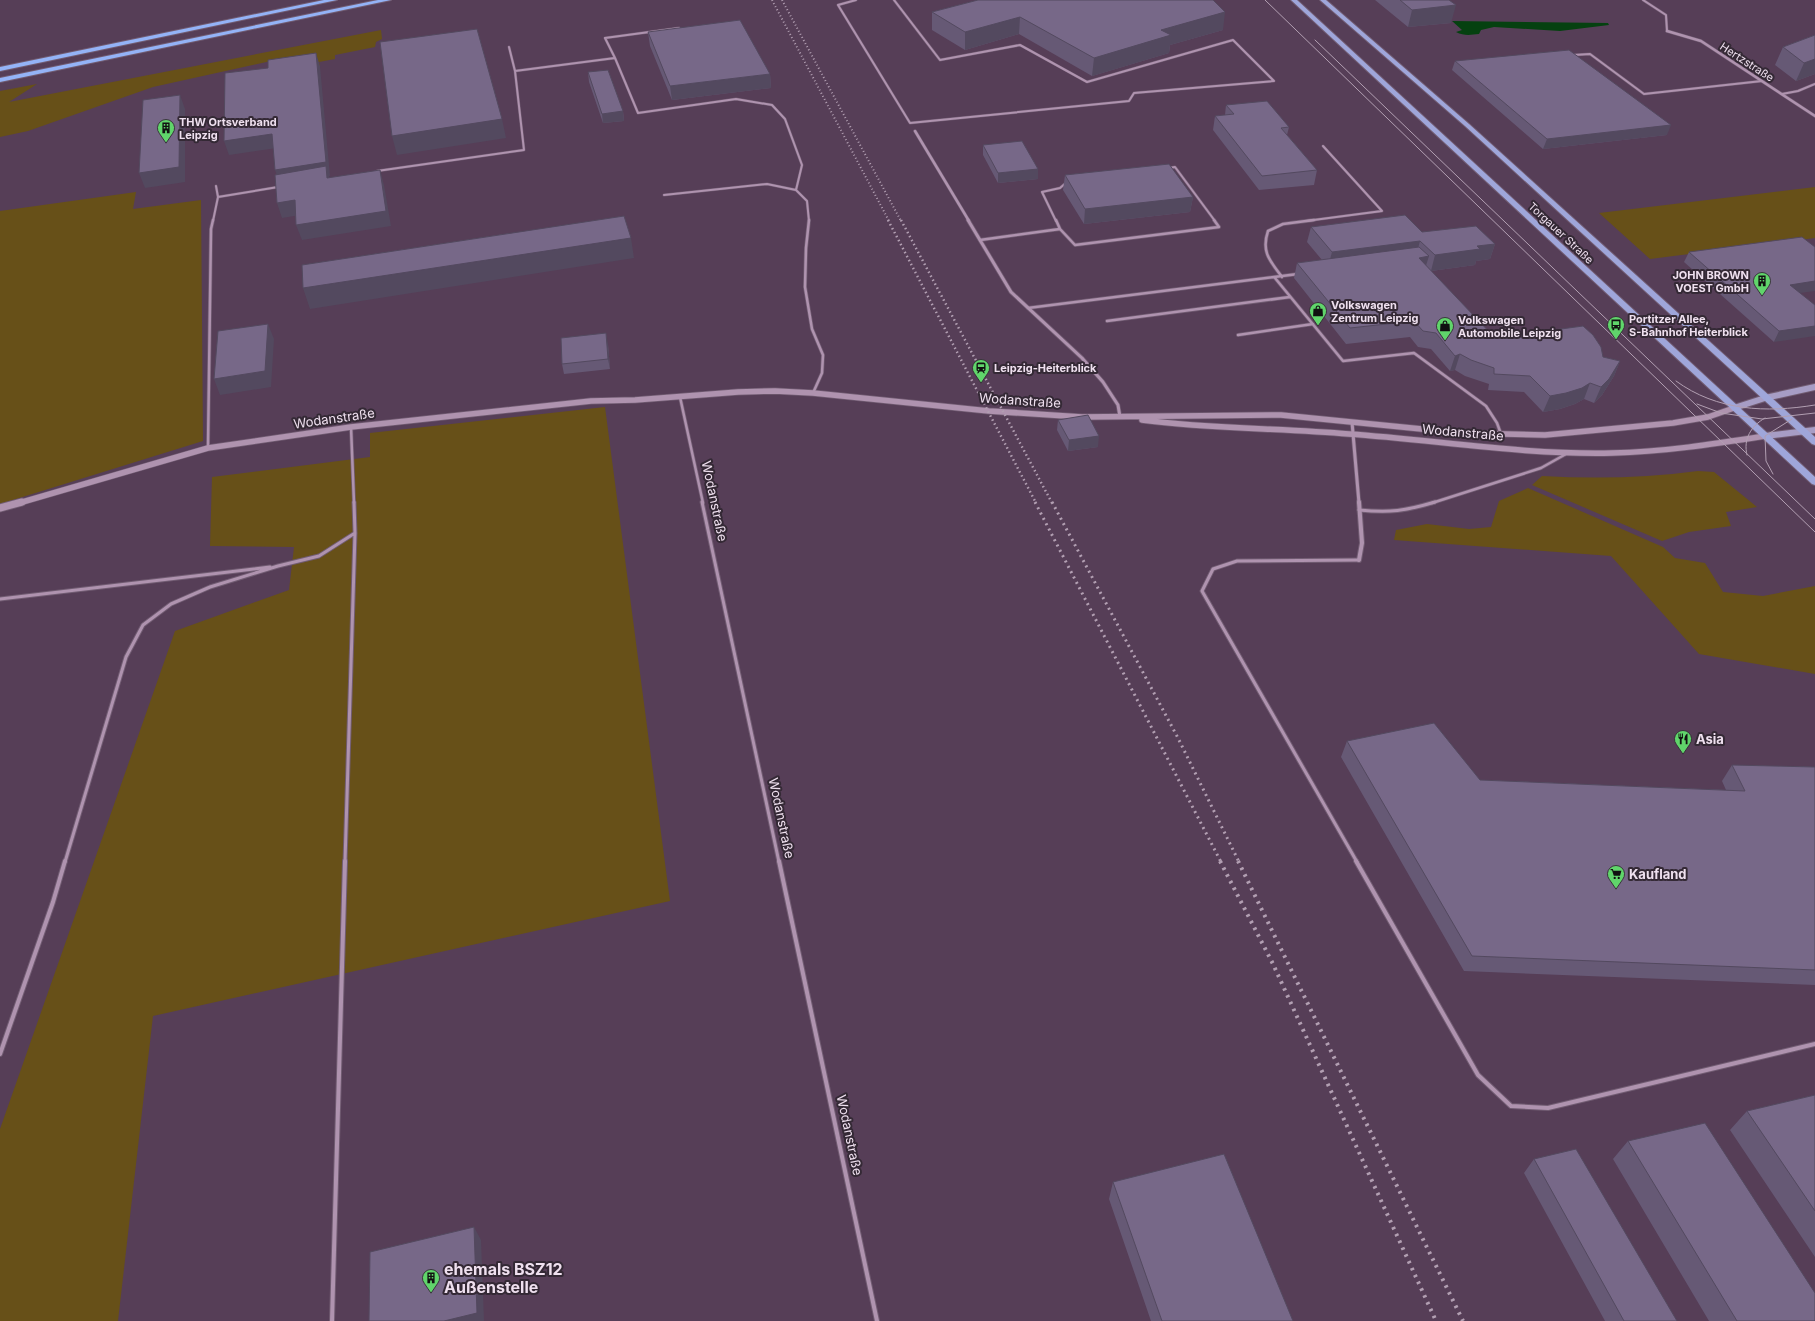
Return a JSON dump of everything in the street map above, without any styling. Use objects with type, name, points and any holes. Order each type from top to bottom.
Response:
[{"type":"highway","points":[[0,69],[334,0]]},
{"type":"highway","points":[[0,80],[388,0]]},
{"type":"main road","name":"Torgauer Straße","points":[[1294,0],[1815,482]]},
{"type":"main road","name":"Torgauer Straße","points":[[1323,0],[1467,125],[1815,442]]},
{"type":"main road","name":"Wodanstraße","points":[[1734,408],[1765,398],[1815,387]]},
{"type":"main road","name":"Wodanstraße","points":[[1765,436],[1815,430]]},
{"type":"street","name":"Hertzstraße","points":[[1667,32],[1701,41],[1815,116]]},
{"type":"street","points":[[914,131],[1011,292],[1082,358],[1104,382],[1118,405],[1120,417]]},
{"type":"street","name":"Wodanstraße","points":[[0,508],[208,448],[351,426],[591,401],[767,391],[814,393],[1004,412],[1120,417],[1281,415],[1462,433],[1545,435],[1673,423],[1708,416],[1734,408]]},
{"type":"street","name":"Wodanstraße","points":[[1120,417],[1171,424],[1353,434],[1475,446],[1569,452],[1613,453],[1694,447],[1765,436]]},
{"type":"street","points":[[1352,422],[1362,543],[1359,560]]},
{"type":"lane","points":[[856,0],[838,4],[910,123],[1129,101],[1134,93],[1274,81],[1233,40],[1087,82],[1020,45],[940,60],[894,0]]},
{"type":"lane","points":[[1643,0],[1666,15],[1667,32]]},
{"type":"lane","points":[[679,28],[605,38],[638,113],[736,99],[772,105],[785,120],[802,165],[796,190]]},
{"type":"lane","points":[[372,172],[524,150],[515,71],[509,47]]},
{"type":"lane","points":[[1574,55],[1590,54],[1644,94],[1762,81]]},
{"type":"lane","points":[[515,71],[615,58]]},
{"type":"lane","points":[[1782,94],[1798,91],[1815,84]]},
{"type":"lane","points":[[1282,276],[1266,255],[1263,246],[1268,231],[1283,224],[1382,211],[1323,146]]},
{"type":"lane","points":[[1068,180],[1060,188],[1042,192],[1060,229],[1075,245],[1219,226],[1175,167],[1167,168]]},
{"type":"lane","points":[[664,195],[767,184],[796,190],[807,201],[809,220],[806,248],[805,287],[812,328],[822,355],[822,373],[814,393]]},
{"type":"lane","points":[[208,448],[210,435],[208,397],[211,229],[218,197],[216,186]]},
{"type":"lane","points":[[218,197],[280,187]]},
{"type":"lane","points":[[980,240],[1060,229]]},
{"type":"lane","points":[[1027,308],[1305,274]]},
{"type":"lane","points":[[1275,277],[1343,361],[1414,353],[1486,406],[1497,423],[1501,434]]},
{"type":"lane","points":[[1107,322],[1290,297]]},
{"type":"lane","points":[[1238,335],[1313,324]]},
{"type":"lane","name":"Wodanstraße","points":[[680,396],[877,1321]]},
{"type":"lane","points":[[332,1321],[355,533],[351,426]]},
{"type":"lane","points":[[1359,510],[1384,512],[1408,510],[1541,468],[1569,452]]},
{"type":"lane","points":[[0,1054],[53,902],[126,657],[143,626],[170,604],[210,587],[278,566],[319,556],[355,533]]},
{"type":"lane","points":[[1359,560],[1237,561],[1213,569],[1202,592],[1478,1075],[1511,1106],[1548,1108],[1815,1044]]},
{"type":"lane","points":[[0,599],[278,566]]},
{"type":"shaded area","points":[[1452,21],[1608,23],[1609,25],[1560,31],[1494,27],[1481,30],[1479,34],[1467,35],[1456,32],[1462,30]]},
{"type":"shaded area","points":[[381,30],[382,39],[376,42],[375,47],[335,55],[335,59],[319,62],[320,66],[272,73],[271,61],[153,87],[28,131],[0,137],[0,91],[37,84],[9,102]]},
{"type":"shaded area","points":[[1815,187],[1815,238],[1650,259],[1599,213]]},
{"type":"shaded area","points":[[136,192],[133,209],[201,200],[203,441],[0,504],[0,211]]},
{"type":"shaded area","points":[[605,407],[670,901],[153,1016],[118,1321],[0,1321],[0,1129],[175,631],[289,590],[294,547],[210,546],[212,477],[370,457],[370,433]]},
{"type":"shaded area","points":[[1698,471],[1714,472],[1757,507],[1726,512],[1731,526],[1689,532],[1662,541],[1532,485],[1542,476],[1620,477]]},
{"type":"shaded area","points":[[1528,488],[1663,547],[1675,558],[1705,563],[1723,592],[1763,596],[1815,586],[1815,674],[1699,654],[1611,556],[1394,540],[1396,530],[1427,524],[1469,529],[1491,527],[1499,501]]},
{"type":"building","points":[[978,0],[1213,0],[1225,12],[1161,30],[1171,35],[1094,58],[1020,17],[965,32],[932,12]]},
{"type":"building","points":[[1400,0],[1449,0],[1456,5],[1412,10]]},
{"type":"building","points":[[740,20],[770,74],[670,86],[648,32]]},
{"type":"building","points":[[477,29],[502,119],[392,136],[380,42]]},
{"type":"building","points":[[1815,35],[1815,59],[1804,63],[1783,47]]},
{"type":"building","points":[[1569,50],[1671,125],[1547,139],[1455,61]]},
{"type":"building","points":[[316,53],[326,162],[275,170],[272,134],[224,141],[225,73],[268,68],[268,60]]},
{"type":"building","points":[[608,70],[623,111],[602,114],[588,72]]},
{"type":"building","name":"THW Ortsverband Leipzig","points":[[180,95],[179,167],[139,173],[143,100]]},
{"type":"building","points":[[1267,101],[1289,127],[1281,128],[1317,170],[1262,176],[1215,116],[1234,114],[1226,105]]},
{"type":"building","points":[[1022,141],[1038,169],[998,173],[983,145]]},
{"type":"building","points":[[1169,164],[1193,197],[1085,209],[1065,175]]},
{"type":"building","points":[[326,166],[327,178],[380,170],[386,211],[296,225],[295,200],[277,203],[275,175]]},
{"type":"building","points":[[1405,215],[1422,232],[1476,226],[1495,244],[1477,246],[1480,249],[1435,255],[1420,241],[1332,252],[1311,227]]},
{"type":"building","points":[[624,216],[631,238],[303,288],[302,265]]},
{"type":"building","name":"JOHN BROWN VOEST GmbH","points":[[1802,237],[1815,247],[1815,281],[1790,285],[1815,305],[1815,326],[1779,331],[1689,252]]},
{"type":"building","name":"Volkswagen Automobile Leipzig","points":[[1419,247],[1429,256],[1419,258],[1495,338],[1583,326],[1593,335],[1601,347],[1603,357],[1620,361],[1609,379],[1601,387],[1590,383],[1582,388],[1550,396],[1530,376],[1494,374],[1494,368],[1471,360],[1460,354],[1455,356],[1436,333],[1423,331],[1414,321],[1350,328],[1297,263]]},
{"type":"building","points":[[268,324],[265,371],[214,379],[218,331]]},
{"type":"building","points":[[606,333],[608,359],[562,364],[561,338]]},
{"type":"building","points":[[1088,415],[1099,436],[1069,440],[1058,420]]},
{"type":"building","name":"Kaufland","points":[[1434,723],[1480,780],[1745,791],[1732,765],[1815,767],[1815,970],[1472,956],[1347,741]]},
{"type":"building","points":[[1815,1095],[1815,1211],[1747,1111]]},
{"type":"building","points":[[1705,1123],[1815,1293],[1815,1321],[1737,1321],[1628,1141]]},
{"type":"building","points":[[1576,1149],[1677,1321],[1624,1321],[1534,1159]]},
{"type":"building","points":[[1224,1154],[1293,1321],[1162,1321],[1113,1182]]},
{"type":"building","name":"ehemals BSZ12 Außenstelle","points":[[474,1227],[477,1313],[444,1321],[369,1321],[370,1252]]},
{"type":"tram line","points":[[1265,0],[1815,532]]},
{"type":"tram line","points":[[1315,40],[1747,454]]},
{"type":"tram line","points":[[1676,381],[1708,399],[1742,407],[1778,409],[1815,405]]},
{"type":"tram line","points":[[1697,404],[1721,413],[1764,419]]},
{"type":"tram line","points":[[1764,419],[1815,413]]},
{"type":"tram line","points":[[1747,454],[1747,438],[1752,429],[1764,419]]},
{"type":"tram line","points":[[1773,474],[1766,461],[1765,436],[1792,419]]},
{"type":"tram line","points":[[1747,454],[1815,519]]},
{"type":"railway","points":[[772,0],[889,221]]},
{"type":"railway","points":[[782,0],[901,221]]},
{"type":"railway","points":[[888,220],[1036,503]]},
{"type":"railway","points":[[901,220],[1052,503]]},
{"type":"railway","points":[[1035,502],[1221,862]]},
{"type":"railway","points":[[1052,502],[1178,738],[1239,862]]},
{"type":"railway","points":[[1220,861],[1273,964],[1436,1321]]},
{"type":"railway","points":[[1238,861],[1463,1321]]},
{"type":"place","name":"THW Ortsverband Leipzig","points":[[166,143]]},
{"type":"place","name":"JOHN BROWN VOEST GmbH","points":[[1762,296]]},
{"type":"place","name":"Volkswagen Zentrum Leipzig","points":[[1318,326]]},
{"type":"place","name":"Portitzer Allee, S-Bahnhof Heiterblick","points":[[1616,340]]},
{"type":"place","name":"Volkswagen Automobile Leipzig","points":[[1445,341]]},
{"type":"place","name":"Leipzig-Heiterblick","points":[[981,383]]},
{"type":"place","name":"Asia","points":[[1683,754]]},
{"type":"place","name":"Kaufland","points":[[1616,889]]},
{"type":"place","name":"ehemals BSZ12 Außenstelle","points":[[431,1293]]}]
